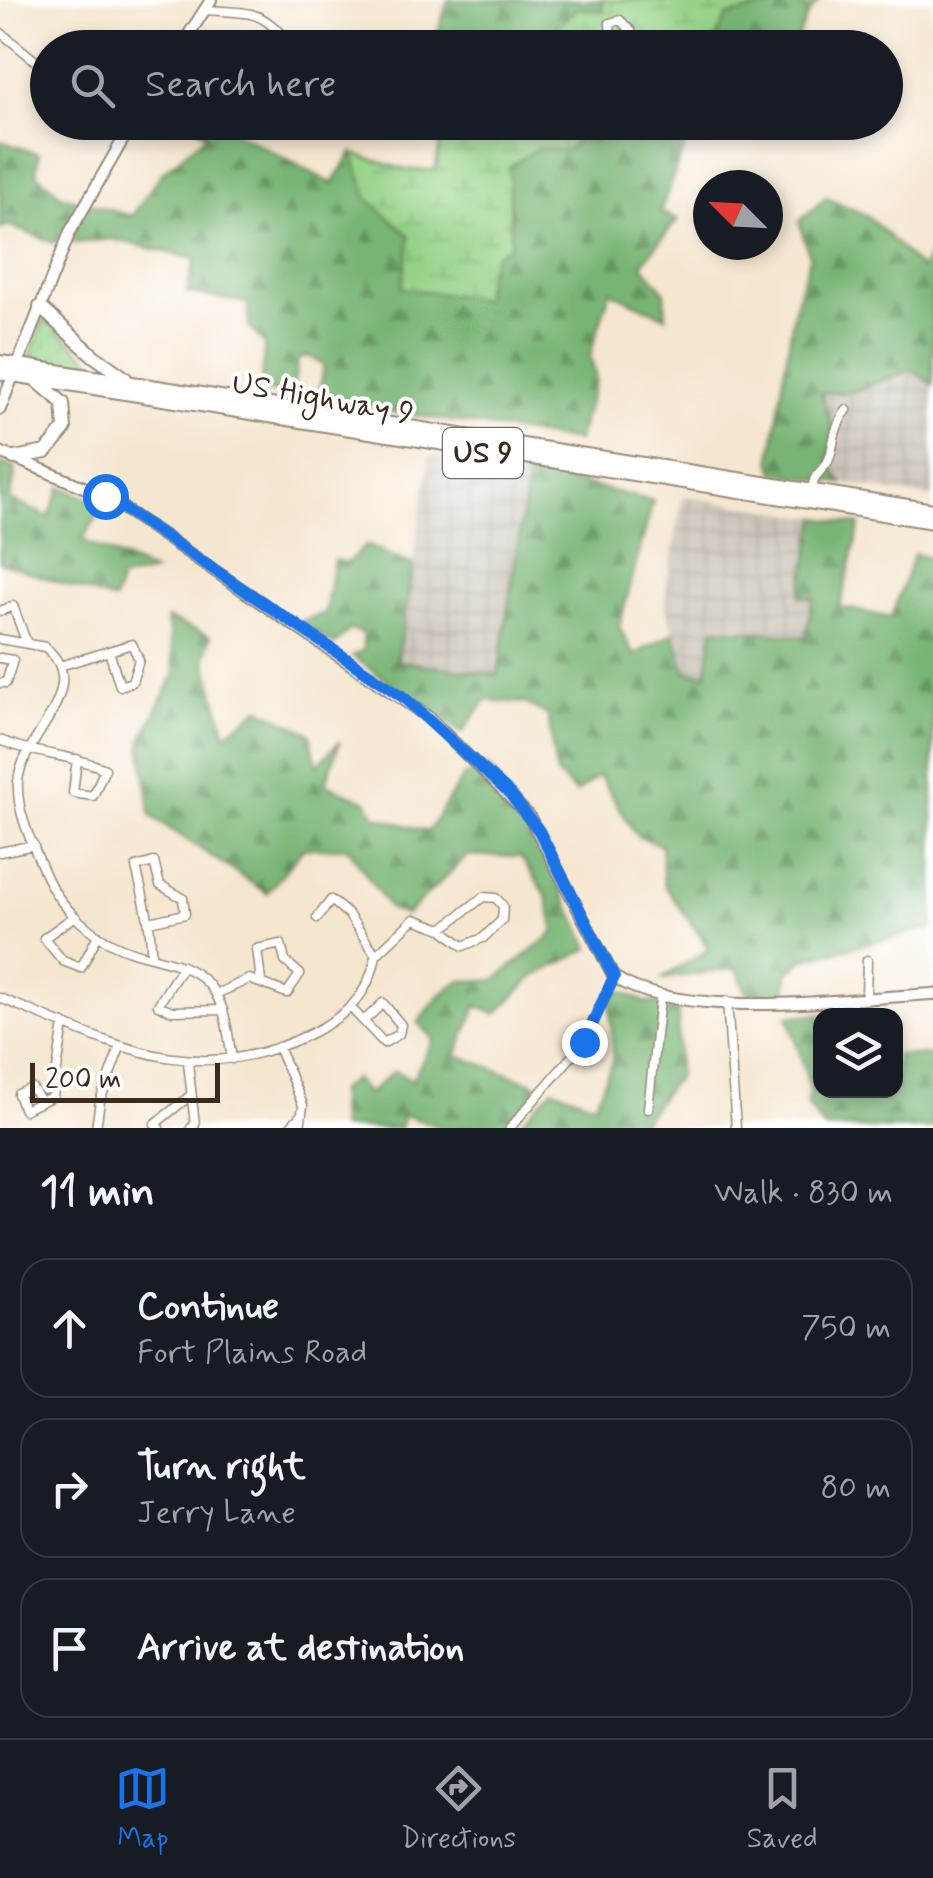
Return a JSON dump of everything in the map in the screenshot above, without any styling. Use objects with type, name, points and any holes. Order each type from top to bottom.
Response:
[{"type":"highway","points":[[40,307],[94,356],[136,384]]},
{"type":"highway","name":"US Highway 9","points":[[0,362],[10,371],[34,378],[933,522]]},
{"type":"highway","name":"US Highway 9","points":[[10,371],[136,384],[933,510]]},
{"type":"highway","points":[[14,458],[46,452],[65,430],[63,403],[34,378]]},
{"type":"street","points":[[192,30],[208,5],[254,12],[281,30]]},
{"type":"street","points":[[0,32],[30,56]]},
{"type":"street","points":[[0,409],[10,371],[91,190],[122,140]]},
{"type":"street","points":[[812,490],[816,472],[828,460],[832,434],[847,410]]},
{"type":"street","points":[[0,452],[105,496],[428,717],[529,816],[614,977],[639,992],[660,998],[727,1001],[933,994]]},
{"type":"street","points":[[0,611],[12,606],[26,641]]},
{"type":"street","points":[[0,639],[45,647],[60,666],[60,696],[27,752],[18,778],[18,796],[51,885],[75,916],[98,935],[182,966],[203,978],[223,1010],[232,1059]]},
{"type":"street","points":[[60,666],[109,651],[132,644],[140,660],[132,682],[120,686],[109,651]]},
{"type":"street","points":[[0,658],[13,660],[6,684],[0,683]]},
{"type":"street","points":[[0,740],[27,752],[76,759],[105,769],[93,796],[72,793],[76,759]]},
{"type":"street","points":[[0,852],[34,845]]},
{"type":"street","points":[[149,922],[185,914],[183,898],[160,886],[154,862],[136,867],[149,922],[151,957]]},
{"type":"street","points":[[0,998],[120,1046],[188,1062],[232,1059],[319,1029],[351,1008],[366,988],[376,955],[414,920],[442,929],[463,946],[472,945],[502,920],[503,906],[496,898],[483,897],[442,929]]},
{"type":"street","points":[[317,918],[324,904],[339,904],[376,955]]},
{"type":"street","points":[[75,916],[44,938],[63,961],[82,968],[98,935]]},
{"type":"street","points":[[216,994],[249,979],[287,994],[300,974],[285,961],[281,944],[257,950],[261,981]]},
{"type":"street","points":[[866,998],[867,960]]},
{"type":"street","points":[[182,966],[158,1005],[172,1012],[223,1010]]},
{"type":"street","points":[[510,1128],[584,1042],[614,977]]},
{"type":"street","points":[[648,1109],[660,998]]},
{"type":"street","points":[[727,1001],[736,1128]]},
{"type":"street","points":[[351,1008],[384,1043],[398,1034],[401,1025],[383,1003],[365,1020]]},
{"type":"street","points":[[41,1101],[53,1096],[64,1024]]},
{"type":"street","points":[[96,1128],[100,1101],[120,1046]]},
{"type":"street","points":[[278,1046],[302,1105],[300,1128]]},
{"type":"street","points":[[188,1062],[195,1125],[191,1128]]},
{"type":"street","points":[[158,1128],[155,1124],[191,1096]]},
{"type":"street","points":[[289,1128],[302,1115]]},
{"type":"shaded area","points":[[911,370],[933,384],[933,498],[842,483],[828,461],[820,393],[851,392]]},
{"type":"shaded area","points":[[430,455],[529,471],[498,676],[397,661]]},
{"type":"shaded area","points":[[683,496],[817,518],[800,595],[814,598],[805,637],[714,628],[705,675],[686,672],[664,601]]},
{"type":"green space","points":[[448,0],[602,0],[603,11],[556,30],[439,30]]},
{"type":"green space","points":[[602,0],[820,0],[809,12],[797,1],[727,16],[720,30],[555,28],[577,8],[603,11]]},
{"type":"green space","points":[[797,1],[809,12],[801,30],[720,30],[727,16]]},
{"type":"green space","points":[[200,140],[251,140],[333,184],[352,153],[368,199],[410,236],[494,256],[511,245],[509,167],[539,148],[566,151],[577,142],[571,140],[687,140],[660,212],[678,219],[642,264],[665,292],[666,317],[610,291],[590,355],[596,379],[577,441],[318,400],[324,366],[309,356],[298,359],[292,395],[260,390],[265,345],[249,327],[248,303],[187,293],[195,259],[112,239],[74,243],[61,235],[54,243],[8,225],[0,229],[0,141],[39,154],[36,173],[62,196],[132,216],[161,174]]},
{"type":"green space","points":[[441,140],[578,141],[566,151],[538,148],[509,167],[511,245],[494,256],[481,299],[402,288],[410,236],[368,199],[352,153],[406,170],[435,170]]},
{"type":"green space","points":[[826,197],[868,216],[921,269],[933,248],[933,384],[911,370],[851,392],[821,393],[834,432],[828,461],[842,483],[775,473],[771,459],[794,309],[810,258],[799,222]]},
{"type":"green space","points":[[43,320],[49,322],[103,371],[29,359]]},
{"type":"green space","points":[[0,463],[16,468],[10,500],[49,517],[61,487],[105,505],[82,540],[153,572],[121,579],[114,601],[0,562]]},
{"type":"green space","points":[[529,471],[653,501],[619,627],[634,655],[673,633],[687,672],[706,675],[714,628],[805,637],[814,598],[800,596],[817,518],[860,525],[840,607],[891,618],[914,554],[933,559],[933,928],[804,959],[788,973],[786,996],[747,994],[737,968],[661,979],[709,949],[664,884],[661,845],[637,836],[599,775],[576,793],[556,773],[548,715],[525,703],[486,700],[462,733],[352,656],[363,651],[363,633],[350,629],[334,645],[299,622],[325,613],[334,560],[347,563],[367,545],[413,565],[397,661],[498,675]]},
{"type":"green space","points":[[167,619],[211,636],[205,658],[226,735],[259,708],[310,733],[317,765],[340,741],[325,784],[367,801],[375,816],[428,832],[463,777],[489,767],[535,838],[590,948],[532,978],[496,1014],[477,1006],[456,1055],[541,1086],[502,1128],[443,1128],[404,1115],[400,1128],[340,1128],[339,1090],[354,1079],[368,1094],[394,1071],[412,1080],[434,1039],[418,1023],[438,997],[459,981],[495,980],[555,932],[547,896],[521,857],[468,855],[406,915],[390,909],[348,848],[303,848],[267,893],[151,816],[141,742],[175,673]]},
{"type":"green space","points":[[618,990],[645,1002],[678,1005],[678,1075],[637,1128],[515,1128],[553,1089],[595,1104],[613,1060],[610,1006]]},
{"type":"green space","points":[[813,1015],[813,1098],[903,1098],[903,1055],[933,1055],[933,1128],[824,1128],[807,1104],[811,1090],[788,1016]]},
{"type":"route","points":[[105,496],[194,561],[403,697],[520,804],[559,866],[614,977],[584,1042]]}]
